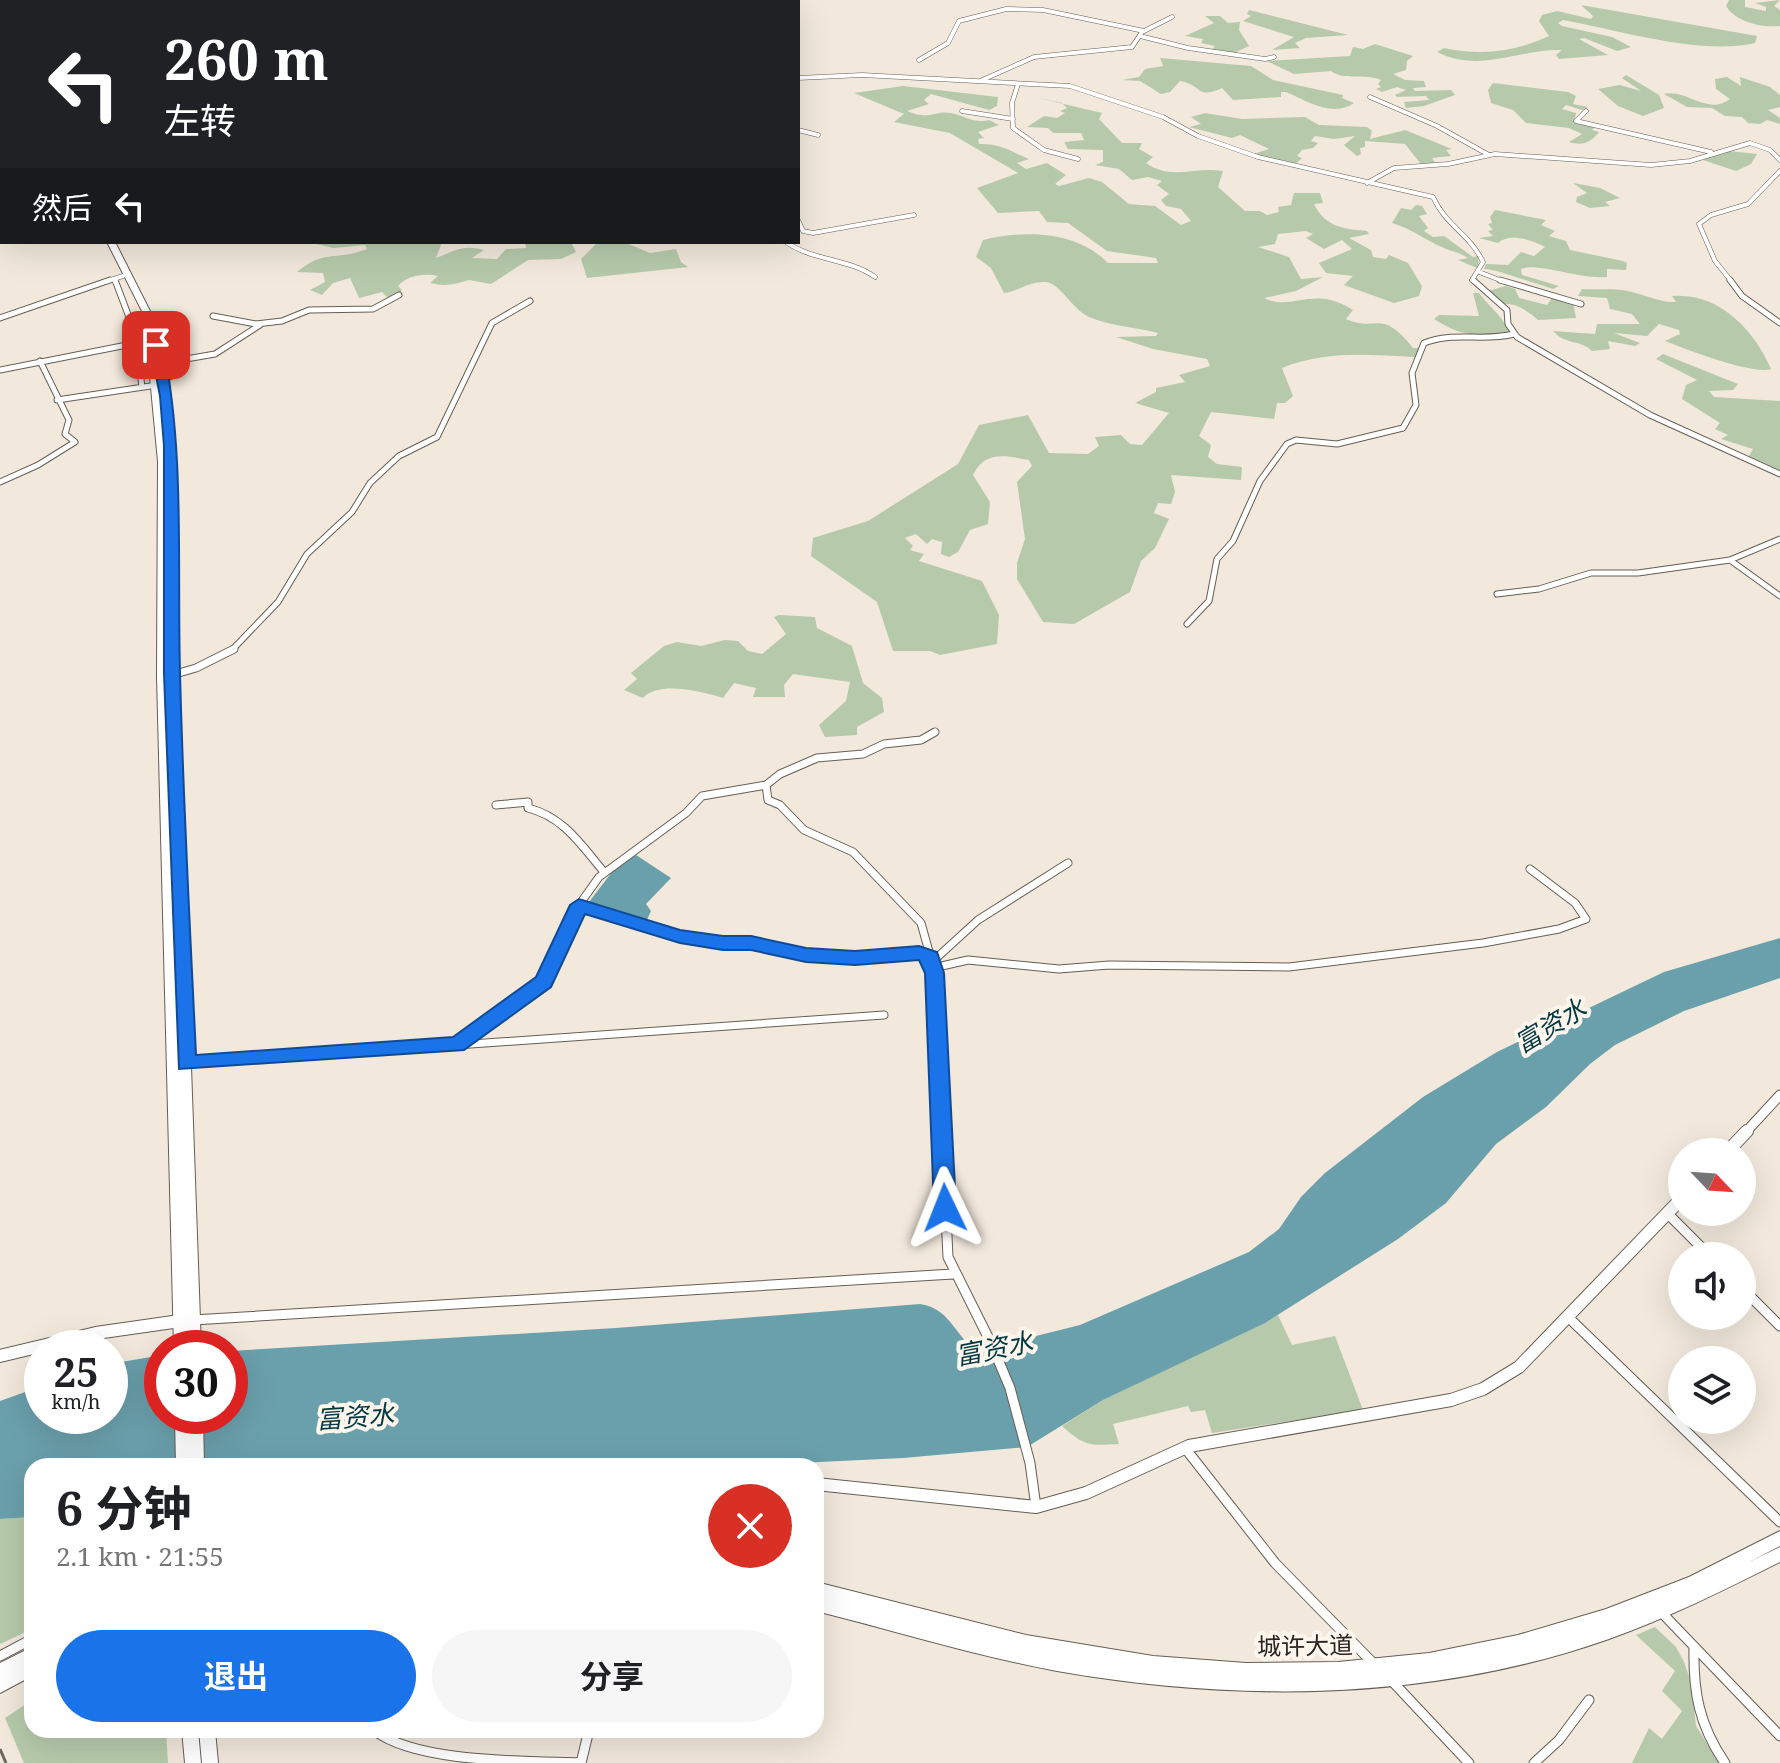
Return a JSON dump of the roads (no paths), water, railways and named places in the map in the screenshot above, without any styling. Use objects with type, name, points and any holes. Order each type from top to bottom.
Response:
[{"type":"main road","points":[[105,244],[118,278],[140,317],[160,382],[163,448],[162,675],[183,1330]]},
{"type":"main road","points":[[112,244],[143,303],[171,446],[172,675],[194,1320],[191,1330]]},
{"type":"main road","points":[[182,1434],[183,1458]]},
{"type":"main road","points":[[196,1434],[197,1458]]},
{"type":"main road","name":"城许大道","points":[[824,1592],[1014,1640],[1138,1662],[1260,1671],[1376,1667],[1478,1653],[1583,1627],[1682,1590],[1780,1538]]},
{"type":"main road","name":"城许大道","points":[[824,1605],[1012,1653],[1138,1675],[1273,1685],[1390,1680],[1521,1659],[1662,1613],[1726,1585],[1780,1554]]},
{"type":"main road","points":[[0,1671],[24,1659]]},
{"type":"main road","points":[[0,1685],[24,1672]]},
{"type":"main road","points":[[191,1738],[193,1763]]},
{"type":"main road","points":[[208,1738],[210,1763]]},
{"type":"street","points":[[919,60],[948,43],[959,21],[1006,9],[1046,10],[1144,31]]},
{"type":"street","points":[[980,81],[1009,62],[1040,53],[1131,48],[1144,31],[1172,17]]},
{"type":"street","points":[[1139,36],[1191,48],[1265,59],[1274,57]]},
{"type":"street","points":[[800,78],[862,75],[1073,87],[1163,117],[1198,136],[1258,157],[1436,199],[1442,218],[1474,242],[1483,262],[1472,281],[1507,310],[1508,324],[1514,334],[1650,415],[1780,474]]},
{"type":"street","points":[[1018,84],[1012,103],[1013,128],[1038,147],[1078,159]]},
{"type":"street","points":[[1370,97],[1437,126],[1489,155]]},
{"type":"street","points":[[962,111],[984,114],[995,120],[1013,119]]},
{"type":"street","points":[[1586,111],[1575,120],[1652,141],[1711,152]]},
{"type":"street","points":[[800,130],[818,135]]},
{"type":"street","points":[[1367,183],[1378,172],[1389,169],[1451,164],[1489,155],[1543,155],[1637,165],[1699,159],[1711,152],[1747,144],[1771,149],[1780,160]]},
{"type":"street","points":[[1780,171],[1761,195],[1738,209],[1716,212],[1699,224],[1715,261],[1742,296],[1780,323]]},
{"type":"street","points":[[800,225],[804,232],[816,233],[914,215]]},
{"type":"street","points":[[789,244],[799,251],[861,267],[875,277]]},
{"type":"street","points":[[1479,272],[1519,288],[1581,304]]},
{"type":"street","points":[[0,318],[118,278],[137,343],[142,387]]},
{"type":"street","points":[[213,316],[262,324],[287,320],[309,310],[371,310],[399,295]]},
{"type":"street","points":[[172,675],[233,650],[249,635],[278,602],[307,554],[352,512],[370,483],[399,456],[437,437],[492,323],[530,301]]},
{"type":"street","points":[[57,400],[160,382],[172,376],[186,359],[215,354],[262,324]]},
{"type":"street","points":[[1187,624],[1209,601],[1217,559],[1233,541],[1246,505],[1287,444],[1296,440],[1337,444],[1403,428],[1416,405],[1412,373],[1424,343],[1451,333],[1489,340],[1514,334]]},
{"type":"street","points":[[0,370],[137,343]]},
{"type":"street","points":[[0,482],[38,465],[75,442],[65,434],[69,420],[40,361]]},
{"type":"street","points":[[1497,594],[1539,589],[1591,573],[1638,573],[1730,560],[1780,539]]},
{"type":"street","points":[[1730,560],[1780,596]]},
{"type":"street","points":[[457,1045],[544,982],[579,905],[604,872],[686,813],[702,796],[766,785],[780,774],[817,758],[863,754],[879,745],[921,740],[935,732]]},
{"type":"street","points":[[766,785],[768,800],[780,805],[804,830],[853,852],[921,923],[932,962],[946,1238],[953,1274],[992,1344],[1028,1449],[1036,1507]]},
{"type":"street","points":[[496,805],[528,802],[528,808],[553,814],[573,833],[604,872]]},
{"type":"street","points":[[932,962],[978,920],[1068,863]]},
{"type":"street","points":[[579,905],[623,921],[704,941],[751,943],[806,955],[861,957],[910,952],[932,962],[966,960],[1059,969],[1109,965],[1298,966],[1483,943],[1559,929],[1586,919],[1575,903],[1530,869]]},
{"type":"street","points":[[186,1064],[884,1015]]},
{"type":"street","points":[[1740,1138],[1780,1095]]},
{"type":"street","points":[[824,1485],[1036,1507],[1086,1493],[1185,1448],[1460,1397],[1507,1376],[1667,1213],[1696,1242]]},
{"type":"street","points":[[0,1356],[96,1333],[180,1321],[953,1274]]},
{"type":"street","points":[[1756,1302],[1780,1326]]},
{"type":"street","points":[[1568,1317],[1780,1522]]},
{"type":"street","points":[[1185,1448],[1275,1563],[1376,1667]]},
{"type":"street","points":[[1662,1613],[1780,1736]]},
{"type":"street","points":[[0,1656],[24,1643]]},
{"type":"street","points":[[1694,1647],[1695,1695],[1701,1729],[1725,1763]]},
{"type":"street","points":[[1390,1680],[1469,1763]]},
{"type":"street","points":[[1534,1763],[1559,1740],[1589,1700]]},
{"type":"street","points":[[378,1738],[392,1748],[425,1756],[581,1763],[587,1738]]},
{"type":"water","points":[[636,855],[671,878],[646,904],[651,911],[646,922],[594,907],[589,902],[612,872]]},
{"type":"water","name":"富资水","points":[[1780,938],[1780,978],[1684,1011],[1615,1045],[1590,1064],[1546,1107],[1496,1144],[1446,1203],[1398,1239],[1265,1323],[1103,1400],[1027,1447],[824,1462],[824,1458],[24,1458],[24,1518],[0,1519],[0,1401],[24,1392],[24,1434],[128,1434],[128,1361],[144,1358],[144,1434],[248,1434],[248,1350],[616,1328],[920,1304],[940,1312],[965,1340],[980,1350],[1080,1325],[1249,1252],[1279,1229],[1301,1197],[1325,1173],[1423,1097],[1497,1052],[1664,972]]},
{"type":"railway","points":[[0,1749],[6,1763]]}]
